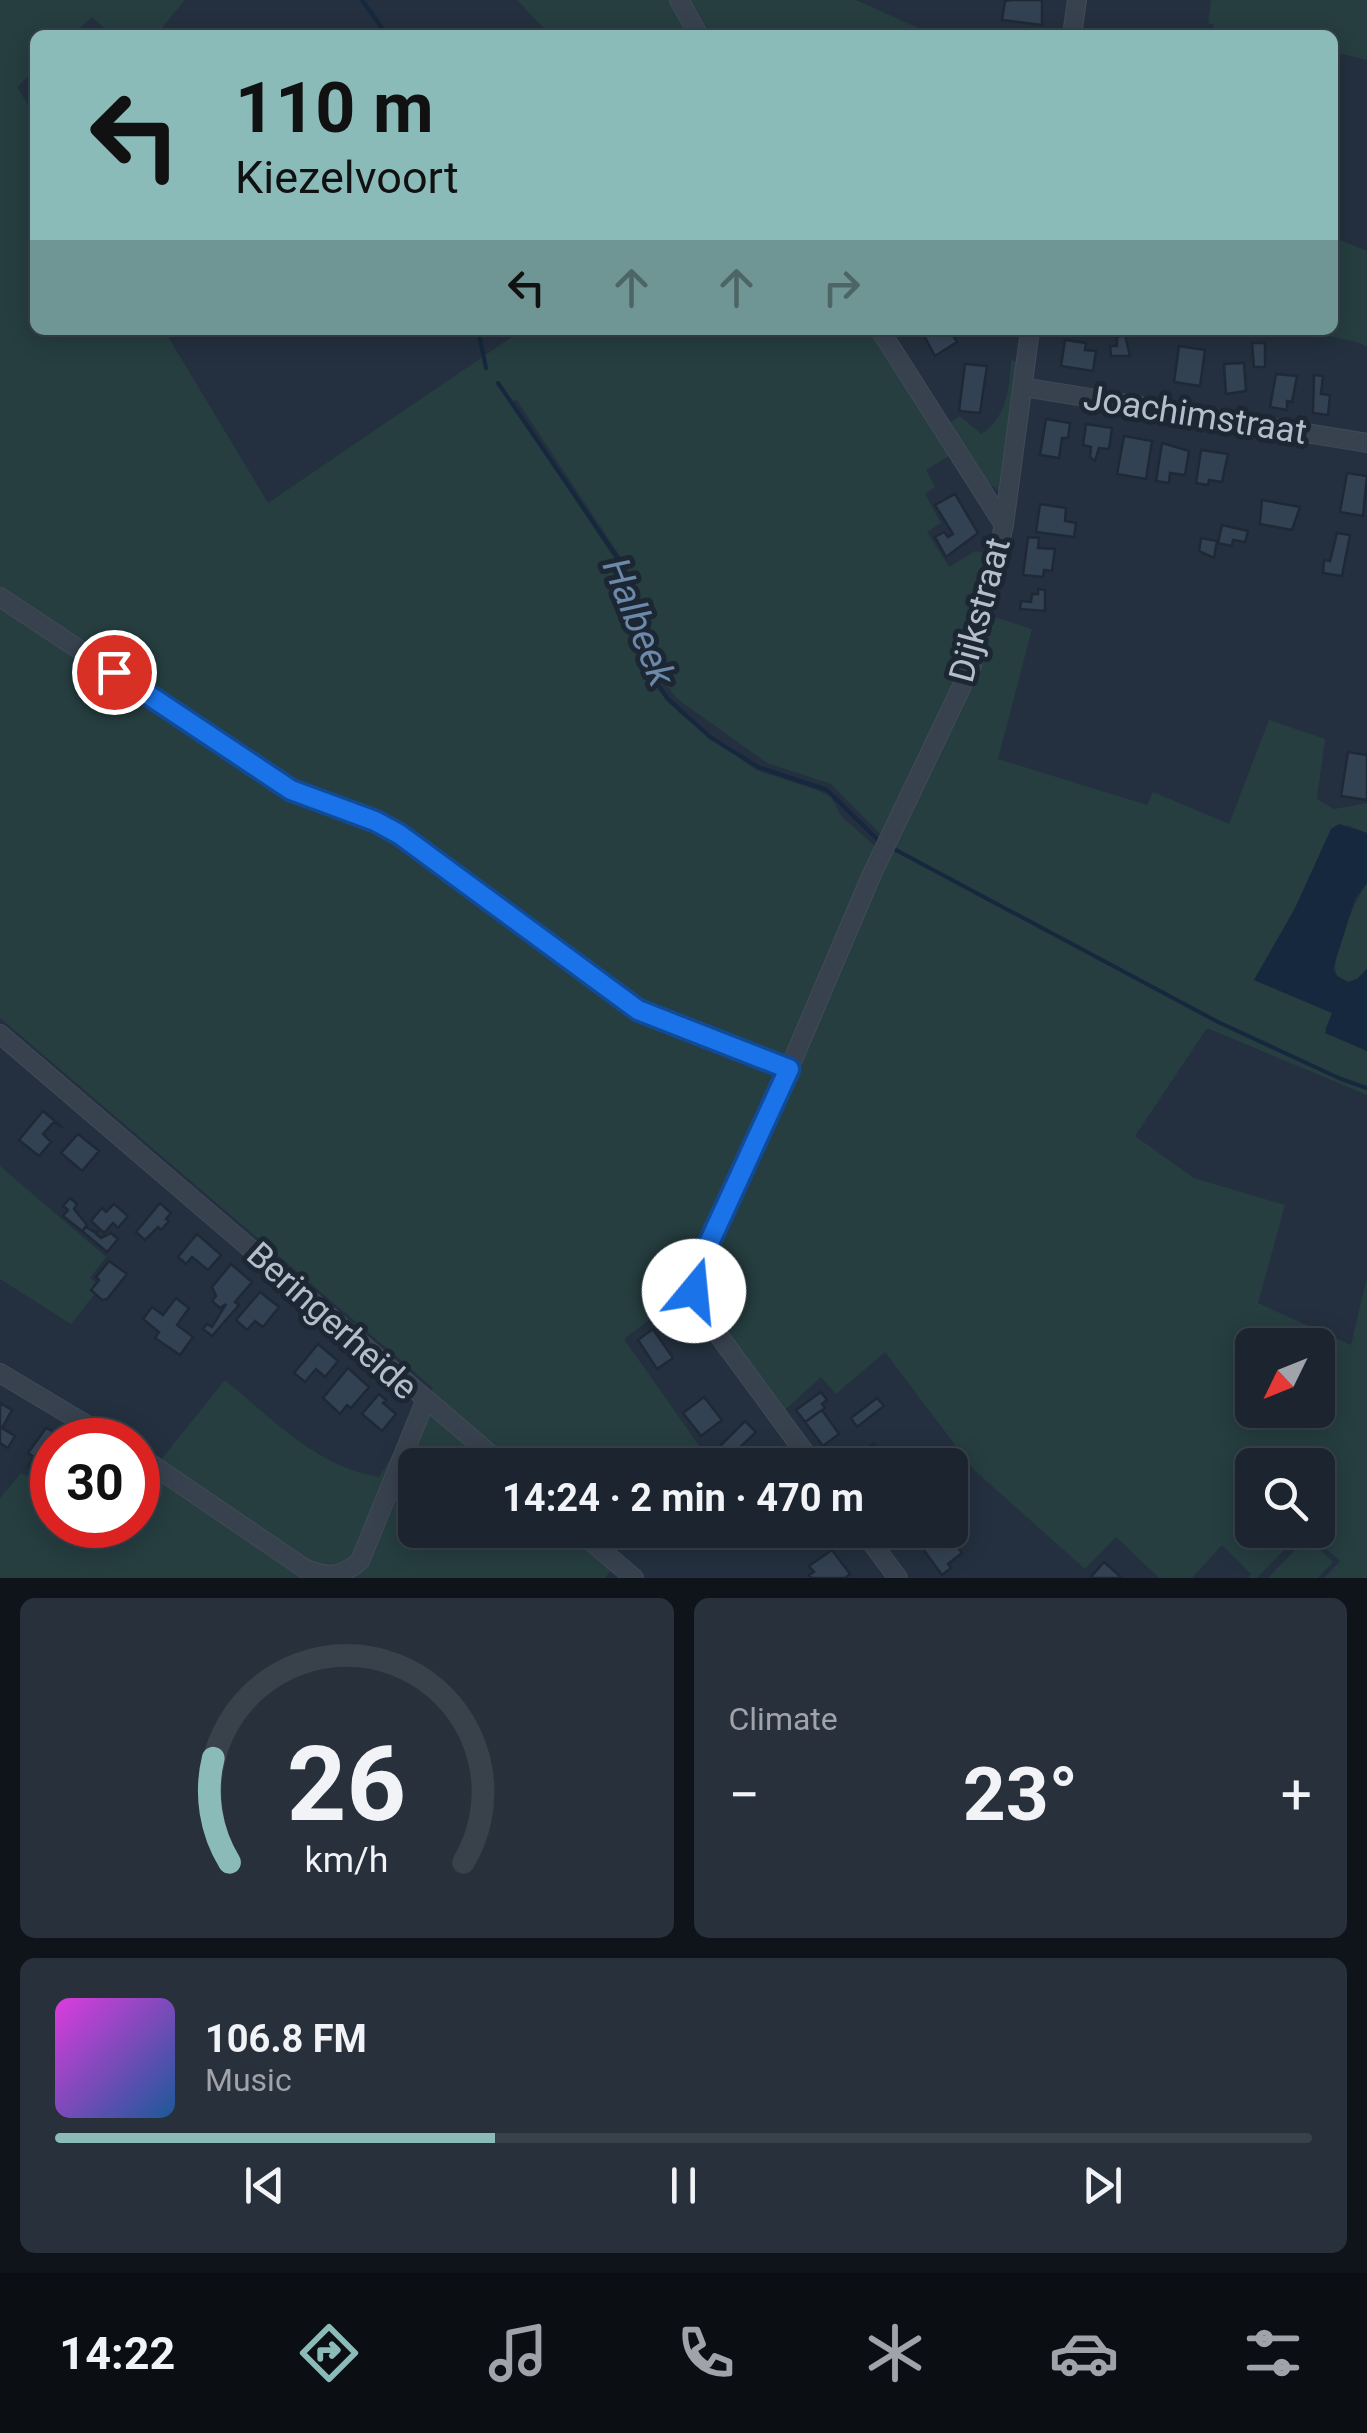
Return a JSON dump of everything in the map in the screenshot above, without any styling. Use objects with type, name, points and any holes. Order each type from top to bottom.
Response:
[{"type":"street","points":[[678,0],[696,30]]},
{"type":"street","points":[[1073,30],[1077,0]]},
{"type":"street","points":[[883,335],[1004,525]]},
{"type":"street","name":"Dijkstraat","points":[[801,1448],[702,1314],[694,1291],[698,1267],[789,1069],[872,874],[972,665],[1004,525],[1029,335]]},
{"type":"street","name":"Joachimstraat","points":[[1022,387],[1367,444]]},
{"type":"street","points":[[0,597],[291,790],[399,834],[638,1010],[789,1069]]},
{"type":"street","name":"Beringerheide","points":[[0,1034],[426,1399],[360,1561],[334,1577],[325,1578],[304,1568],[160,1470]]},
{"type":"street","points":[[0,1373],[75,1418]]},
{"type":"street","points":[[426,1399],[483,1448]]},
{"type":"street","points":[[599,1548],[634,1578]]},
{"type":"street","points":[[874,1548],[893,1576]]},
{"type":"green space","points":[[0,0],[185,0],[160,30],[106,30],[92,17],[78,30],[30,30],[30,75],[17,87],[30,108],[30,335],[167,335],[268,503],[515,335],[876,335],[949,456],[926,470],[935,487],[925,494],[941,523],[927,532],[949,567],[975,551],[993,555],[972,635],[988,640],[994,617],[1032,629],[998,759],[1147,805],[1153,792],[1229,824],[1269,720],[1325,739],[1317,799],[1334,809],[1367,803],[1367,833],[1347,825],[1254,980],[1332,1013],[1325,1029],[1367,1051],[1367,1095],[1207,1028],[1135,1136],[1194,1178],[1285,1205],[1258,1303],[1313,1328],[1235,1328],[1235,1428],[1335,1428],[1335,1338],[1351,1345],[1367,1277],[1367,1578],[1324,1578],[1340,1561],[1325,1548],[1335,1548],[1335,1448],[1235,1448],[1235,1548],[1286,1548],[1257,1578],[1248,1578],[1251,1574],[1222,1545],[1192,1578],[1159,1578],[1116,1537],[1085,1569],[974,1470],[968,1462],[968,1448],[957,1448],[885,1352],[836,1394],[821,1377],[785,1410],[702,1301],[679,1297],[624,1339],[701,1448],[398,1448],[398,1548],[617,1548],[605,1560],[611,1570],[605,1578],[0,1578],[0,1498],[21,1473],[30,1477],[30,1548],[160,1548],[160,1461],[225,1380],[316,1452],[357,1472],[379,1477],[433,1388],[0,1018]],"holes":[[[516,399],[626,565],[660,676],[677,699],[767,763],[831,784],[882,836],[876,847],[841,816],[831,797],[756,770],[667,701],[652,681],[621,569],[512,403]]]},
{"type":"green space","points":[[517,0],[669,0],[688,30],[545,30]]},
{"type":"green space","points":[[690,0],[856,0],[923,30],[709,30]]},
{"type":"green space","points":[[1211,0],[1367,0],[1367,60],[1338,53],[1338,30],[1212,30],[1214,25],[1208,23]]},
{"type":"green space","points":[[1338,225],[1340,240],[1367,251],[1367,347],[1325,335],[1338,335]]},
{"type":"green space","points":[[1011,360],[1019,362],[1000,491],[986,482],[949,424],[960,416],[981,434],[989,428],[1005,402]]},
{"type":"green space","points":[[1367,883],[1367,969],[1348,982],[1337,976],[1336,956],[1350,915]]},
{"type":"green space","points":[[0,1166],[106,1257],[90,1278],[101,1286],[71,1324],[0,1279]]},
{"type":"green space","points":[[1297,1548],[1318,1548],[1333,1562],[1318,1578],[1268,1578]]},
{"type":"water","points":[[1339,824],[1367,833],[1367,883],[1355,899],[1333,969],[1348,982],[1367,969],[1367,1051],[1325,1033],[1332,1013],[1254,980],[1295,908],[1331,829]]},
{"type":"building","points":[[1042,0],[1042,25],[1002,20],[1005,1]]},
{"type":"building","points":[[924,335],[953,335],[957,342],[935,356]]},
{"type":"building","points":[[1125,335],[1130,356],[1111,356],[1110,346],[1117,346],[1117,337]]},
{"type":"building","points":[[1065,340],[1086,343],[1085,350],[1096,351],[1093,371],[1061,366]]},
{"type":"building","points":[[1252,343],[1265,343],[1265,367],[1254,367]]},
{"type":"building","points":[[1179,346],[1205,350],[1200,386],[1174,382]]},
{"type":"building","points":[[1244,363],[1246,391],[1226,394],[1224,364]]},
{"type":"building","points":[[965,364],[987,366],[980,413],[959,411]]},
{"type":"building","points":[[1276,374],[1297,376],[1287,410],[1270,407]]},
{"type":"building","points":[[1314,375],[1323,376],[1321,394],[1330,395],[1328,415],[1313,413]]},
{"type":"building","points":[[1046,419],[1070,423],[1068,438],[1062,438],[1059,458],[1040,455]]},
{"type":"building","points":[[1086,424],[1112,428],[1109,449],[1099,448],[1095,461],[1090,457],[1091,447],[1083,445]]},
{"type":"building","points":[[1124,436],[1152,441],[1146,479],[1117,474]]},
{"type":"building","points":[[1162,443],[1189,451],[1185,475],[1170,473],[1169,483],[1156,481]]},
{"type":"building","points":[[1201,450],[1228,454],[1222,482],[1196,483]]},
{"type":"building","points":[[1347,473],[1367,476],[1363,516],[1340,512]]},
{"type":"building","points":[[955,494],[978,533],[946,557],[935,537],[944,532],[948,537],[953,534],[935,505]]},
{"type":"building","points":[[1262,500],[1300,507],[1292,530],[1260,524]]},
{"type":"building","points":[[1040,504],[1066,508],[1065,521],[1076,523],[1074,537],[1036,532]]},
{"type":"building","points":[[1222,525],[1248,531],[1245,542],[1233,540],[1232,546],[1218,543]]},
{"type":"building","points":[[1337,533],[1350,535],[1342,576],[1323,573],[1324,560],[1330,561]]},
{"type":"building","points":[[1028,537],[1039,538],[1038,548],[1055,549],[1052,571],[1044,570],[1043,577],[1023,575]]},
{"type":"building","points":[[1201,538],[1217,541],[1214,558],[1199,551]]},
{"type":"building","points":[[1038,589],[1045,590],[1045,611],[1020,609],[1021,601],[1031,602]]},
{"type":"building","points":[[1348,752],[1367,755],[1367,800],[1341,796]]},
{"type":"building","points":[[43,1111],[63,1128],[54,1122],[43,1134],[51,1142],[39,1156],[19,1140]]},
{"type":"building","points":[[78,1134],[99,1151],[82,1171],[61,1153]]},
{"type":"building","points":[[70,1198],[87,1225],[82,1231],[63,1216],[68,1210],[63,1206]]},
{"type":"building","points":[[160,1203],[171,1213],[166,1219],[169,1221],[145,1240],[136,1232]]},
{"type":"building","points":[[114,1204],[128,1216],[118,1228],[113,1223],[104,1233],[91,1221],[102,1208],[106,1212]]},
{"type":"building","points":[[86,1227],[98,1231],[96,1234],[101,1238],[111,1233],[118,1239],[107,1252],[82,1231]]},
{"type":"building","points":[[197,1234],[221,1255],[208,1270],[192,1257],[186,1264],[178,1257]]},
{"type":"building","points":[[109,1261],[127,1274],[102,1300],[91,1290]]},
{"type":"building","points":[[231,1264],[252,1282],[235,1302],[239,1305],[212,1336],[203,1329],[207,1324],[212,1327],[226,1304],[220,1308],[212,1301],[216,1296],[212,1287]]},
{"type":"building","points":[[260,1292],[279,1307],[263,1327],[255,1321],[247,1330],[236,1320]]},
{"type":"building","points":[[176,1298],[189,1308],[177,1325],[193,1337],[180,1355],[155,1338],[159,1332],[143,1319],[152,1307],[163,1315]]},
{"type":"building","points":[[653,1329],[673,1358],[657,1369],[638,1340]]},
{"type":"building","points":[[318,1344],[338,1361],[325,1377],[316,1369],[305,1382],[294,1373]]},
{"type":"building","points":[[348,1368],[369,1387],[351,1408],[347,1405],[340,1414],[323,1398]]},
{"type":"building","points":[[821,1392],[827,1400],[822,1404],[825,1408],[805,1422],[796,1410]]},
{"type":"building","points":[[379,1394],[396,1414],[382,1431],[362,1414]]},
{"type":"building","points":[[704,1397],[722,1420],[701,1436],[683,1413]]},
{"type":"building","points":[[877,1398],[884,1406],[857,1427],[851,1418]]},
{"type":"building","points":[[0,1403],[12,1410],[2,1428],[15,1436],[8,1448],[0,1443]]},
{"type":"building","points":[[822,1410],[839,1434],[823,1446],[805,1422]]},
{"type":"building","points":[[745,1421],[756,1432],[739,1448],[720,1446]]},
{"type":"building","points":[[958,1548],[962,1553],[942,1575],[923,1549]]},
{"type":"building","points":[[832,1550],[850,1574],[845,1578],[811,1578],[809,1575],[814,1572],[809,1566]]},
{"type":"building","points":[[1104,1562],[1122,1578],[1090,1578]]},
{"type":"waterway","name":"Halbeek","points":[[362,0],[383,30]]},
{"type":"waterway","name":"Halbeek","points":[[479,335],[486,368]]},
{"type":"waterway","name":"Halbeek","points":[[498,383],[623,566],[654,679],[668,699],[710,737],[758,767],[827,790],[878,840]]},
{"type":"waterway","name":"Halbeek","points":[[896,850],[1218,1022],[1367,1088]]},
{"type":"route","points":[[114,672],[291,790],[399,834],[638,1010],[789,1069],[698,1267],[694,1291]]}]
